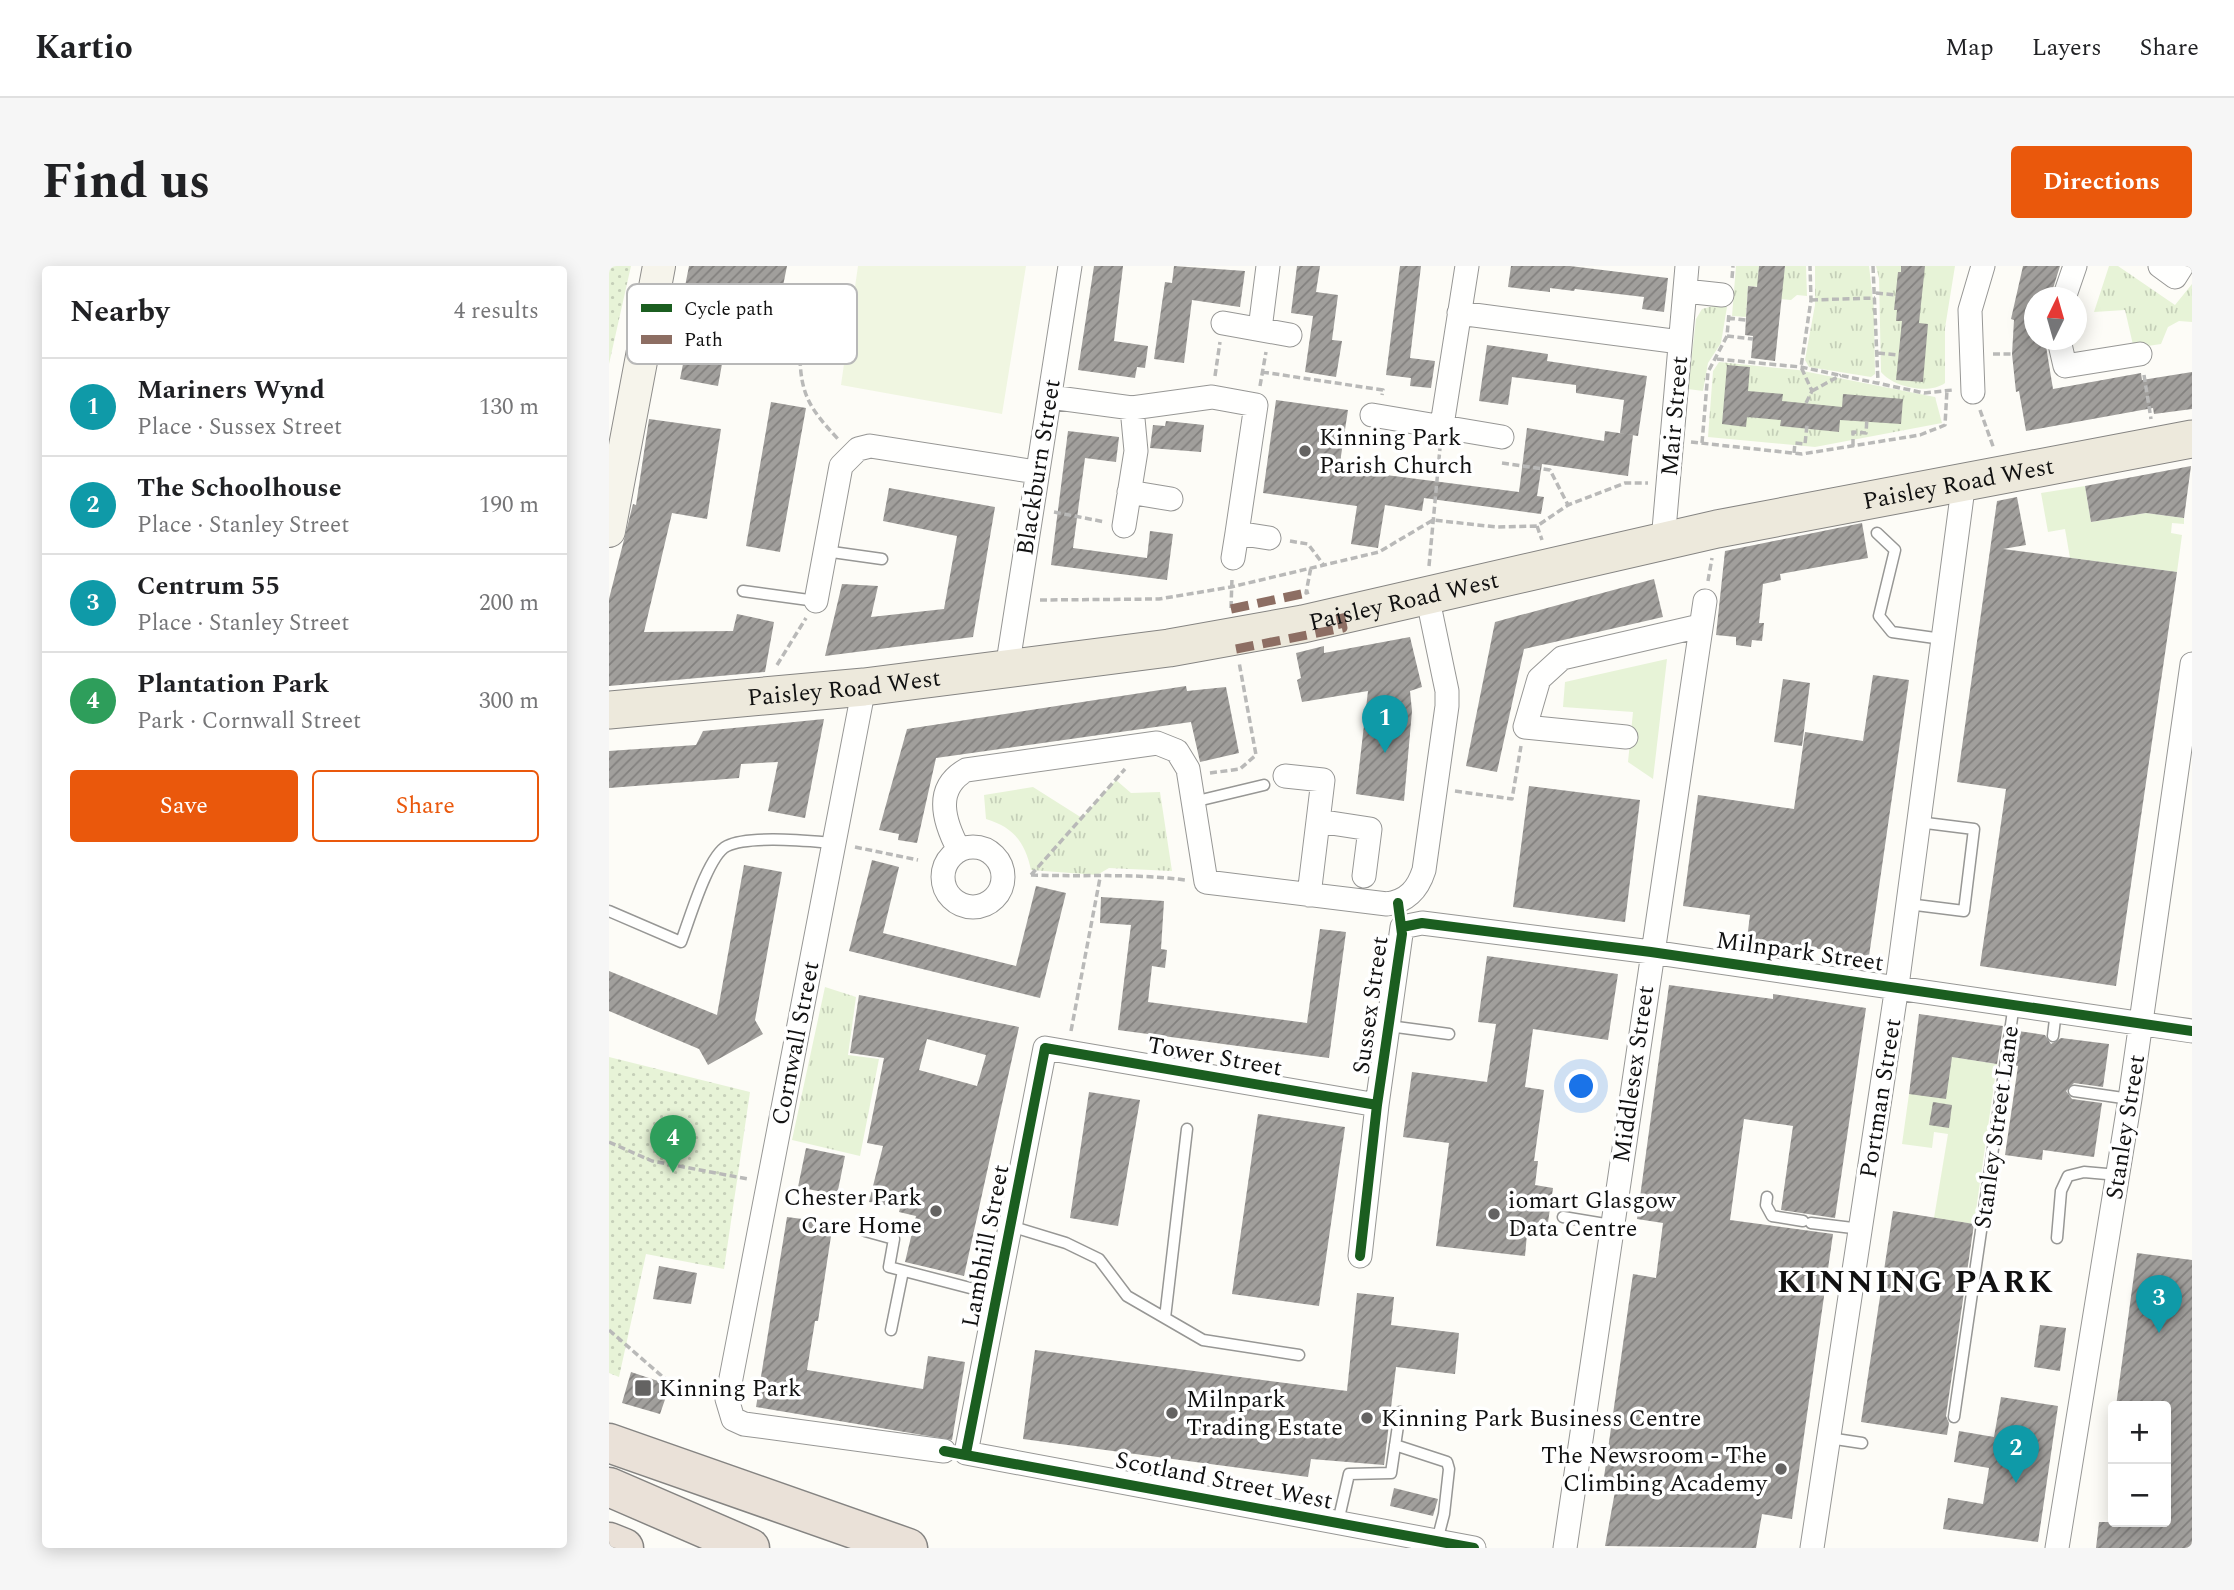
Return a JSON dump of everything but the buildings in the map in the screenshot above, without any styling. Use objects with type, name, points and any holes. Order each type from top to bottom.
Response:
[{"type":"highway","points":[[609,1443],[908,1548]]},
{"type":"highway","points":[[609,1487],[750,1548]]},
{"type":"highway","points":[[609,1503],[739,1548]]},
{"type":"highway","points":[[609,1542],[624,1548]]},
{"type":"main road","name":"Paisley Road West","points":[[609,710],[768,698],[1169,648],[1303,624],[1717,529],[2192,439]]},
{"type":"street","points":[[654,284],[659,266]]},
{"type":"street","name":"Blackburn Street","points":[[1007,669],[1030,507],[1070,266]]},
{"type":"street","points":[[1260,329],[1268,266]]},
{"type":"street","points":[[1442,425],[1467,266]]},
{"type":"street","name":"Mair Street","points":[[1663,541],[1687,266]]},
{"type":"street","points":[[1973,392],[1969,310],[1983,266]]},
{"type":"street","points":[[2068,287],[2075,266]]},
{"type":"street","points":[[2160,266],[2175,277],[2182,266]]},
{"type":"street","points":[[1685,291],[1728,293]]},
{"type":"street","points":[[1459,313],[1680,342]]},
{"type":"street","points":[[1223,323],[1290,335]]},
{"type":"street","points":[[2061,350],[2065,366],[2140,354]]},
{"type":"street","points":[[609,531],[620,416],[634,364]]},
{"type":"street","points":[[1050,397],[1132,408],[1212,397],[1256,405],[1233,558]]},
{"type":"street","points":[[1124,526],[1136,451],[1132,408]]},
{"type":"street","points":[[1375,415],[1502,436]]},
{"type":"street","points":[[816,601],[841,466],[851,454],[870,446],[1036,472]]},
{"type":"street","name":"Portman Street","points":[[1812,1548],[1897,986],[1964,481]]},
{"type":"street","points":[[1129,492],[1171,499]]},
{"type":"street","points":[[1237,533],[1269,538]]},
{"type":"street","name":"Sussex Street","points":[[1309,895],[1398,903],[1415,890],[1424,870],[1447,698],[1427,595]]},
{"type":"street","name":"Middlesex Street","points":[[1565,1548],[1651,951],[1705,601]]},
{"type":"street","points":[[1626,737],[1525,727],[1539,678],[1562,658],[1700,626]]},
{"type":"street","name":"Stanley Street","points":[[2057,1548],[2130,1099],[2192,664]]},
{"type":"street","name":"Cornwall Street","points":[[727,1399],[864,687]]},
{"type":"street","points":[[959,850],[945,817],[943,800],[954,777],[966,770],[1157,743],[1177,751],[1189,777],[1206,882],[1309,895],[1323,780],[1275,780]]},
{"type":"street","points":[[1318,821],[1370,829],[1363,876]]},
{"type":"street","name":"Milnpark Street","points":[[1402,927],[1422,923],[1651,951],[2192,1031]]},
{"type":"street","name":"Sussex Street","points":[[1360,1256],[1377,1105],[1402,927]]},
{"type":"street","name":"Tower Street","points":[[1056,1050],[1377,1105]]},
{"type":"street","name":"Lambhill Street","points":[[955,1452],[997,1295],[1010,1226],[1056,1050]]},
{"type":"street","name":"Scotland Street West","points":[[727,1399],[733,1419],[744,1424],[955,1452],[1474,1548]]},
{"type":"lane","points":[[1877,534],[1895,550],[1879,616],[1892,632],[1942,639]]},
{"type":"lane","points":[[825,551],[882,559]]},
{"type":"lane","points":[[743,592],[816,601]]},
{"type":"lane","points":[[1193,802],[1275,780]]},
{"type":"lane","points":[[1908,904],[1964,911],[1974,829],[1918,822]]},
{"type":"lane","points":[[609,911],[681,942],[712,862],[726,846],[766,839],[834,843]]},
{"type":"lane","name":"Stanley Street Lane","points":[[1954,1417],[2014,1004]]},
{"type":"lane","points":[[2053,1036],[2056,1011]]},
{"type":"lane","points":[[1389,1026],[1449,1034]]},
{"type":"lane","points":[[2074,1091],[2130,1099]]},
{"type":"lane","points":[[1165,1318],[1187,1129]]},
{"type":"lane","points":[[2057,1238],[2061,1191],[2068,1176],[2084,1172],[2118,1175]]},
{"type":"lane","points":[[1767,1197],[1766,1205],[1772,1216],[1861,1228]]},
{"type":"lane","points":[[1563,1217],[1612,1225]]},
{"type":"lane","points":[[1010,1226],[1066,1243],[1099,1259],[1126,1296],[1203,1339],[1299,1355]]},
{"type":"lane","points":[[865,1231],[894,1239],[889,1268],[997,1295]]},
{"type":"lane","points":[[891,1330],[903,1271]]},
{"type":"lane","points":[[1338,1522],[1349,1474],[1391,1473],[1400,1412]]},
{"type":"lane","points":[[1829,1438],[1862,1443]]},
{"type":"lane","points":[[1395,1444],[1447,1462],[1449,1479],[1437,1541]]},
{"type":"path","points":[[1702,443],[1708,372],[1727,336],[1728,293],[1733,266]]},
{"type":"path","points":[[1810,266],[1811,300],[1801,367],[1812,391]]},
{"type":"path","points":[[1873,266],[1878,382]]},
{"type":"path","points":[[1811,300],[1896,295]]},
{"type":"path","points":[[1728,318],[1746,320]]},
{"type":"path","points":[[1212,397],[1223,323]]},
{"type":"path","points":[[1256,405],[1267,342],[1260,329]]},
{"type":"path","points":[[1727,336],[1753,339]]},
{"type":"path","points":[[1878,353],[1899,355]]},
{"type":"path","points":[[2140,354],[2155,445]]},
{"type":"path","points":[[1717,359],[1801,367],[1924,393],[1947,390],[1973,392],[2003,474]]},
{"type":"path","points":[[800,364],[809,407],[851,454]]},
{"type":"path","points":[[1262,372],[1383,390],[1375,415]]},
{"type":"path","points":[[1806,403],[1812,391],[1842,375]]},
{"type":"path","points":[[1672,440],[1794,453],[1920,435],[1945,425],[1947,390]]},
{"type":"path","points":[[1853,446],[1853,432],[1866,433],[1867,418]]},
{"type":"path","points":[[1427,595],[1442,425]]},
{"type":"path","points":[[1794,453],[1795,443],[1805,444],[1807,425]]},
{"type":"path","points":[[1502,463],[1550,470],[1568,505]]},
{"type":"path","points":[[1017,600],[1159,599],[1231,587],[1380,552],[1433,520],[1496,527],[1537,526],[1568,505],[1625,483],[1668,483]]},
{"type":"path","points":[[1030,507],[1124,526]]},
{"type":"path","points":[[1705,601],[1717,529]]},
{"type":"path","points":[[1269,538],[1308,544],[1323,564]]},
{"type":"path","points":[[1231,609],[1233,558]]},
{"type":"path","points":[[768,698],[770,678],[816,601]]},
{"type":"path","points":[[1189,777],[1240,769],[1256,755],[1236,649]]},
{"type":"path","points":[[1433,788],[1512,799],[1525,727]]},
{"type":"path","points":[[1125,769],[1031,875],[1100,878],[1113,874],[1206,882]]},
{"type":"path","points":[[834,843],[918,860]]},
{"type":"path","points":[[1056,1050],[1100,878]]},
{"type":"path","points":[[609,1142],[652,1161],[768,1183]]},
{"type":"path","points":[[609,1330],[664,1378],[727,1399]]},
{"type":"green space","points":[[609,266],[631,266],[609,364]]},
{"type":"green space","points":[[858,266],[1026,266],[1002,414],[841,385],[844,364],[857,364],[855,284]]},
{"type":"green space","points":[[1736,266],[1759,266],[1758,275],[1761,276],[1760,287],[1748,286],[1746,317],[1732,316]]},
{"type":"green space","points":[[1785,266],[1806,266],[1807,296],[1797,295],[1791,300],[1780,299]]},
{"type":"green space","points":[[1815,266],[1869,266],[1874,309],[1875,374],[1871,377],[1809,367],[1805,360],[1815,305]]},
{"type":"green space","points":[[1876,266],[1955,266],[1945,328],[1945,383],[1938,387],[1911,388],[1894,382],[1881,372],[1879,278]]},
{"type":"green space","points":[[2109,266],[2118,266],[2175,305],[2192,284],[2192,322],[2179,321],[2168,327],[2161,344],[2141,347],[2133,345],[2125,310],[2094,312]]},
{"type":"green space","points":[[1713,306],[1727,307],[1721,343],[1708,363],[1703,391],[1688,389],[1696,319],[1702,309]]},
{"type":"green space","points":[[1719,362],[1798,370],[1935,397],[1942,423],[1815,447],[1708,437],[1713,371]]},
{"type":"green space","points":[[2085,486],[2091,522],[2146,513],[2184,518],[2184,524],[2172,523],[2171,533],[2182,535],[2177,572],[2070,558],[2065,529],[2048,532],[2041,493]]},
{"type":"green space","points":[[1667,659],[1653,779],[1628,762],[1633,712],[1563,707],[1565,682]]},
{"type":"green space","points":[[1116,780],[1131,793],[1160,792],[1172,871],[1109,868],[1097,875],[1031,870],[1025,851],[1011,831],[986,819],[984,795],[1033,787],[1082,818]]},
{"type":"green space","points":[[825,987],[856,997],[848,1055],[879,1059],[860,1156],[792,1140]]},
{"type":"green space","points":[[609,1057],[750,1092],[724,1269],[646,1254],[619,1377],[609,1373]]},
{"type":"green space","points":[[1952,1057],[1997,1064],[1974,1224],[1934,1218],[1948,1134],[1934,1132],[1932,1148],[1902,1144],[1909,1094]]},
{"type":"marked path","points":[[1231,609],[1306,593]]},
{"type":"marked path","points":[[1236,649],[1343,628],[1340,614]]},
{"type":"cycle path","points":[[1360,1256],[1377,1105],[1402,934],[1398,903]]},
{"type":"cycle path","points":[[1402,927],[1422,923],[1651,952],[2192,1031]]},
{"type":"cycle path","points":[[966,1453],[1045,1048],[1377,1105]]},
{"type":"cycle path","points":[[944,1451],[1474,1548]]},
{"type":"place","name":"Kinning Park Parish Church","points":[[1305,451]]},
{"type":"place","name":"Mariners Wynd","points":[[1385,753]]},
{"type":"place","name":"Plantation Park","points":[[673,1173]]},
{"type":"place","name":"Chester Park Care Home","points":[[936,1211]]},
{"type":"place","name":"iomart Glasgow Data Centre","points":[[1494,1214]]},
{"type":"place","name":"Centrum 55","points":[[2159,1333]]},
{"type":"place","name":"Kinning Park","points":[[643,1388]]},
{"type":"place","name":"Milnpark Trading Estate","points":[[1172,1413]]},
{"type":"place","name":"Kinning Park Business Centre","points":[[1367,1418]]},
{"type":"place","name":"The Newsroom - The Climbing Academy","points":[[1781,1469]]},
{"type":"place","name":"The Schoolhouse","points":[[2016,1483]]},
{"type":"district","name":"KINNING PARK","points":[[1916,1281]]}]
